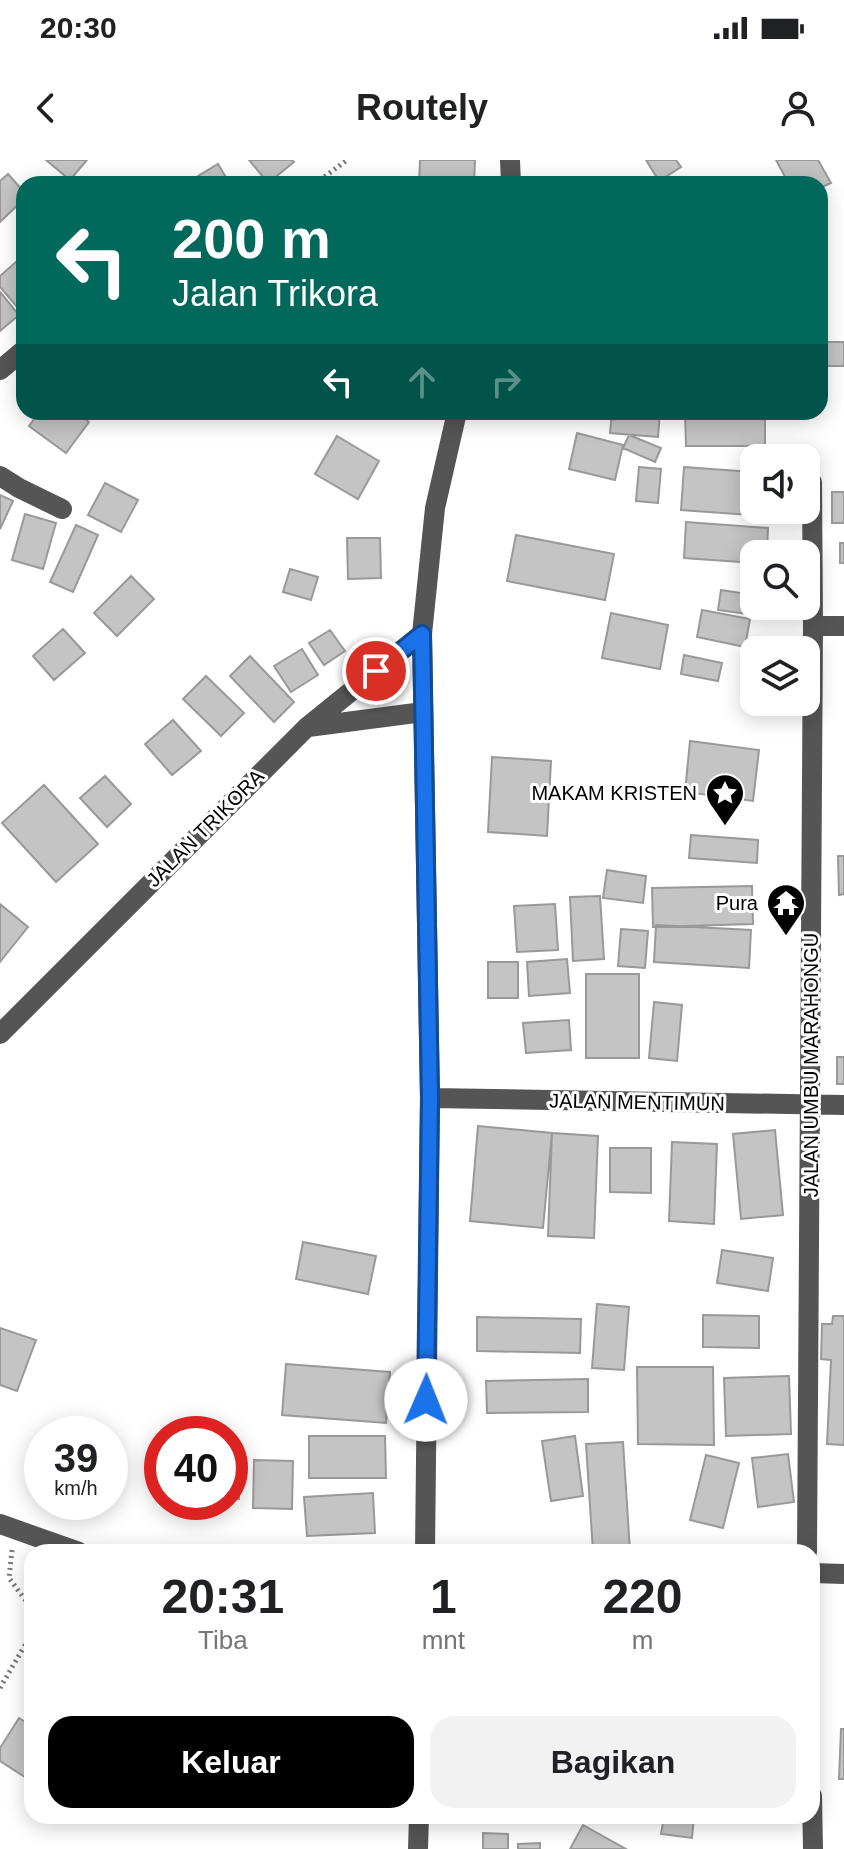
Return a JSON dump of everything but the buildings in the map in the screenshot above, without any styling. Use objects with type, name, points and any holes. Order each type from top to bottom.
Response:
[{"type":"street","points":[[0,370],[16,357]]},
{"type":"street","points":[[425,1544],[430,1098],[422,634],[435,508],[455,420]]},
{"type":"street","points":[[0,476],[62,509]]},
{"type":"street","name":"JALAN UMBU MARAHONGU","points":[[807,1544],[812,524]]},
{"type":"street","points":[[813,626],[844,626]]},
{"type":"street","name":"JALAN TRIKORA","points":[[0,1034],[307,727],[422,634]]},
{"type":"street","points":[[307,727],[423,712]]},
{"type":"street","name":"JALAN MENTIMUN","points":[[430,1098],[844,1105]]},
{"type":"street","points":[[7,1527],[55,1544]]},
{"type":"street","points":[[820,1573],[844,1574]]},
{"type":"street","points":[[418,1849],[419,1824]]},
{"type":"street","points":[[813,1824],[813,1849]]},
{"type":"path","points":[[326,176],[347,160]]},
{"type":"path","points":[[7,1527],[9,1578],[24,1598]]},
{"type":"path","points":[[0,1688],[24,1647]]},
{"type":"place","name":"MAKAM KRISTEN","points":[[725,827]]},
{"type":"place","name":"Pura","points":[[786,937]]},
{"type":"route","points":[[376,671],[422,634],[430,1098],[426,1400]]}]
